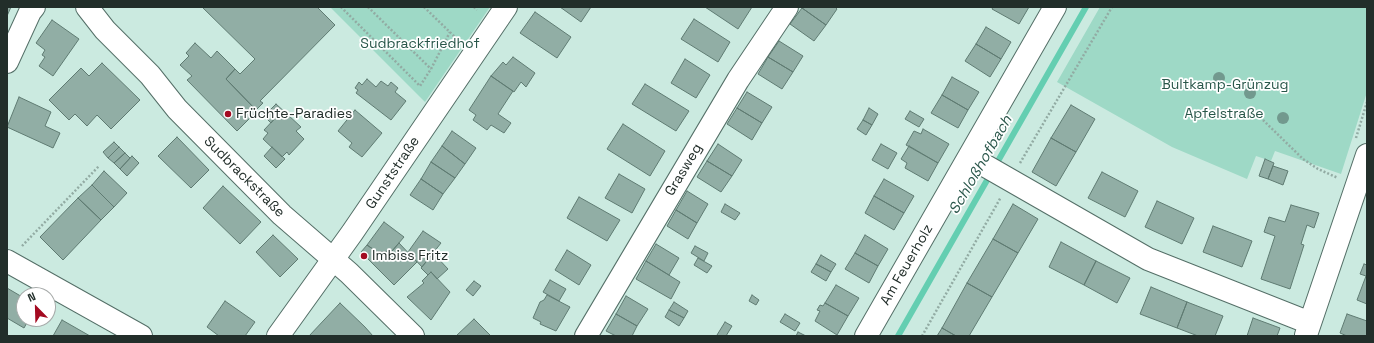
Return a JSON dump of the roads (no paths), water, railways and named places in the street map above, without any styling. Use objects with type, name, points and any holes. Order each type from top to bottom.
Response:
[{"type":"street","points":[[7,62],[30,12],[34,7]]},
{"type":"street","name":"Sudbrackstraße","points":[[87,7],[105,30],[150,75],[177,109],[282,215],[333,260],[413,336]]},
{"type":"street","name":"Gunststraße","points":[[278,336],[333,260],[506,7]]},
{"type":"street","name":"Grasweg","points":[[586,336],[738,80],[787,7]]},
{"type":"street","name":"Am Feuerholz","points":[[866,336],[984,165],[1055,7]]},
{"type":"street","points":[[984,165],[1148,259],[1308,329],[1367,155]]},
{"type":"street","points":[[7,261],[141,336]]},
{"type":"waterway","name":"Schloßhofbach","points":[[898,336],[1086,7]]},
{"type":"place","name":"Früchte-Paradies","points":[[228,114]]},
{"type":"place","name":"Imbiss Fritz","points":[[364,256]]},
{"type":"park label","name":"Sudbrackfriedhof","points":[[420,44]]},
{"type":"park label","name":"Bultkamp-Grünzug","points":[[1225,85]]},
{"type":"park label","name":"Apfelstraße","points":[[1224,114]]}]
